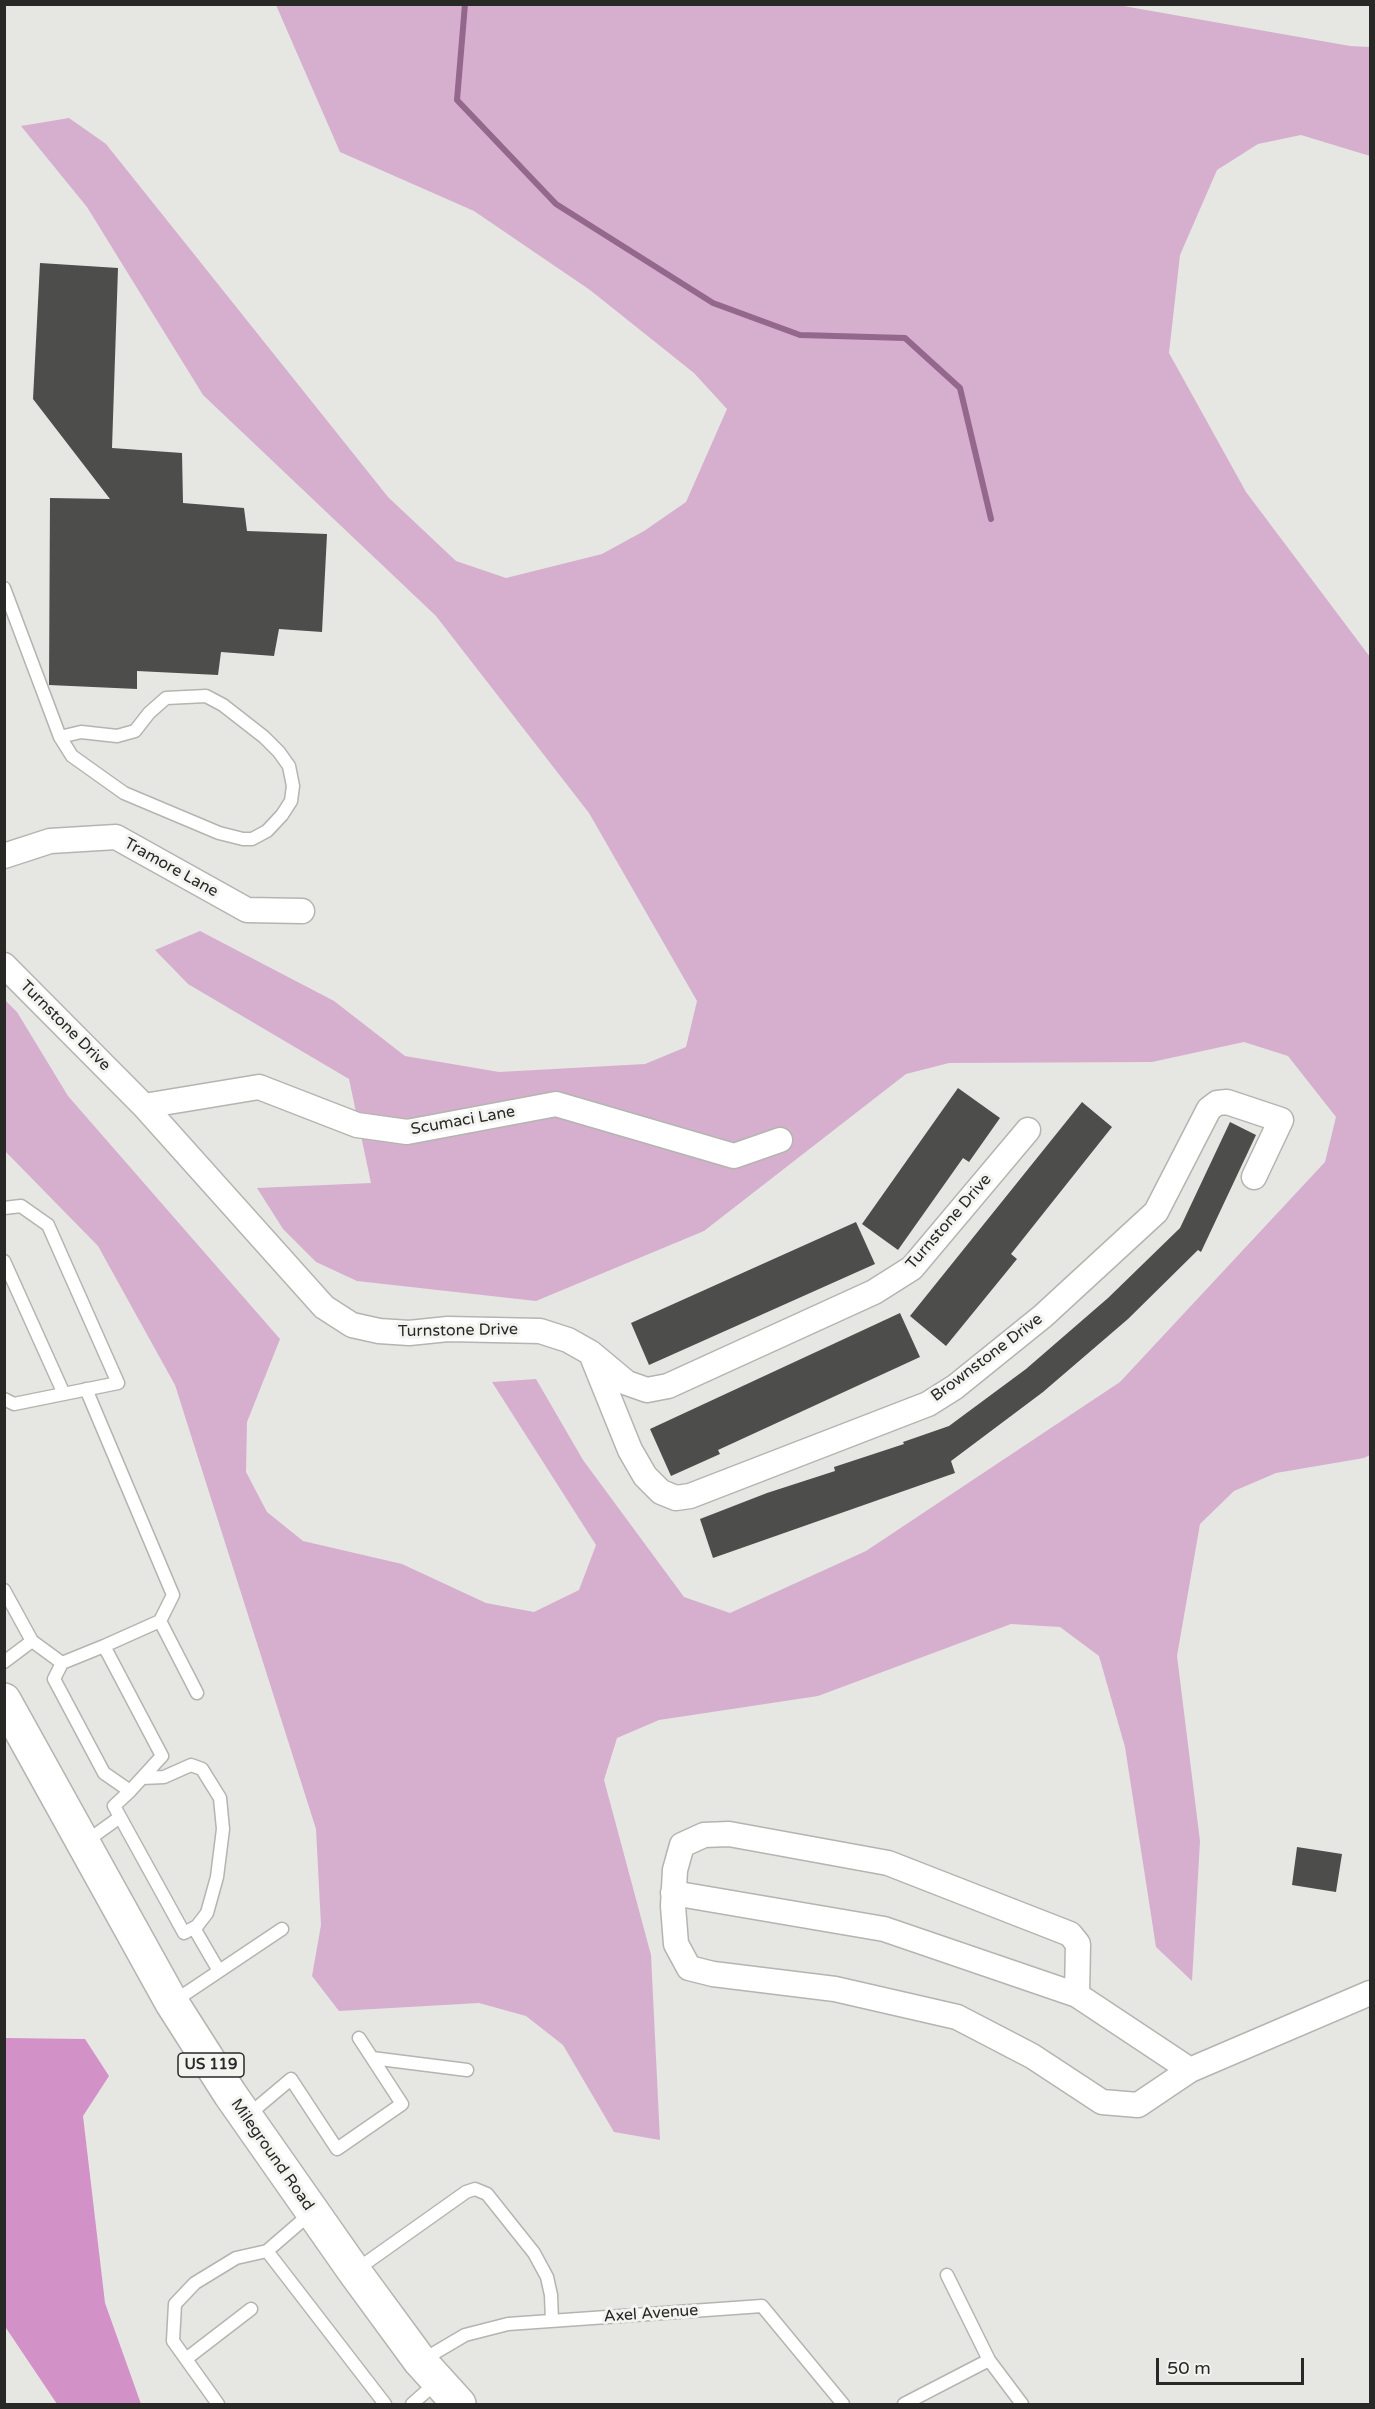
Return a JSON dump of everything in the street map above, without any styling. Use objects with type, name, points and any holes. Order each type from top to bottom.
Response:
[{"type":"main road","name":"Mileground Road","points":[[4,1700],[172,2003],[246,2117],[312,2212],[439,2382]]},
{"type":"street","name":"Tramore Lane","points":[[4,856],[50,841],[116,837],[247,910],[302,911]]},
{"type":"street","name":"Turnstone Drive","points":[[4,965],[144,1106],[324,1307],[352,1325],[379,1331],[409,1333],[448,1329],[540,1331],[568,1340],[591,1353],[627,1383],[647,1390],[668,1386],[874,1292],[912,1268],[1028,1130]]},
{"type":"street","name":"Scumaci Lane","points":[[144,1106],[259,1087],[357,1125],[407,1132],[556,1104],[734,1156],[780,1140]]},
{"type":"street","name":"Brownstone Drive","points":[[591,1353],[630,1450],[645,1476],[661,1492],[676,1498],[690,1496],[928,1404],[955,1387],[1043,1316],[1156,1212],[1209,1109],[1217,1103],[1227,1102],[1281,1120],[1254,1177]]},
{"type":"street","points":[[1077,1995],[1078,1944],[1070,1934],[888,1863],[729,1834],[704,1835],[682,1845],[675,1870],[673,1893],[676,1944],[689,1968],[713,1974],[835,1989],[957,2018],[1032,2056],[1102,2102],[1138,2105],[1190,2070],[1371,1993]]},
{"type":"street","points":[[673,1893],[884,1929],[1077,1995],[1190,2070]]},
{"type":"lane","points":[[4,588],[60,737],[72,756],[124,793],[219,833],[243,839],[252,839],[267,831],[291,801],[293,786],[289,766],[279,752],[264,736],[223,705],[206,696],[166,698],[149,712],[135,731],[117,736],[81,732],[60,737]]},
{"type":"lane","points":[[4,1399],[14,1404],[118,1383],[48,1225],[21,1206],[6,1207]]},
{"type":"lane","points":[[4,1260],[64,1394]]},
{"type":"lane","points":[[86,1389],[173,1595],[160,1621],[62,1663],[54,1679],[104,1773],[130,1791]]},
{"type":"lane","points":[[4,1590],[32,1641],[62,1663]]},
{"type":"lane","points":[[160,1621],[197,1693]]},
{"type":"lane","points":[[4,1662],[32,1641]]},
{"type":"lane","points":[[104,1646],[162,1756],[114,1806],[184,1933],[194,1928],[207,1913],[217,1877],[223,1829],[220,1798],[202,1769],[191,1765],[164,1777],[142,1778]]},
{"type":"lane","points":[[84,1843],[120,1817]]},
{"type":"lane","points":[[194,1928],[219,1971]]},
{"type":"lane","points":[[172,2003],[282,1929]]},
{"type":"lane","points":[[246,2117],[291,2079],[337,2149],[402,2104],[359,2038]]},
{"type":"lane","points":[[372,2058],[467,2070]]},
{"type":"lane","points":[[354,2271],[466,2192],[475,2189],[487,2194],[534,2253],[547,2277],[551,2295],[552,2321]]},
{"type":"lane","points":[[218,2404],[173,2341],[175,2304],[195,2283],[236,2258],[267,2251],[312,2212]]},
{"type":"lane","points":[[267,2251],[385,2404]]},
{"type":"lane","points":[[947,2275],[989,2360],[1022,2404]]},
{"type":"lane","name":"Axel Avenue","points":[[412,2404],[439,2382],[465,2335],[508,2324],[762,2306],[843,2404]]},
{"type":"lane","points":[[186,2359],[251,2309]]},
{"type":"lane","points":[[904,2404],[989,2360]]},
{"type":"shaded area","points":[[1112,4],[1350,46],[1370,47],[1370,156],[1301,135],[1258,144],[1217,170],[1180,255],[1169,353],[1246,492],[1370,657],[1370,1455],[1364,1458],[1276,1473],[1234,1491],[1200,1524],[1177,1656],[1200,1841],[1192,1981],[1156,1947],[1125,1747],[1099,1656],[1060,1627],[1011,1624],[818,1696],[659,1720],[617,1738],[604,1780],[651,1955],[660,2140],[614,2132],[563,2045],[526,2016],[479,2003],[339,2011],[312,1976],[321,1925],[316,1829],[175,1385],[98,1246],[5,1151],[4,999],[17,1012],[68,1096],[280,1339],[247,1422],[246,1472],[267,1512],[303,1541],[402,1564],[486,1603],[534,1612],[579,1590],[596,1545],[492,1382],[536,1379],[583,1460],[684,1597],[730,1613],[866,1551],[1120,1382],[1325,1162],[1336,1117],[1288,1056],[1244,1042],[1152,1062],[949,1063],[906,1074],[704,1231],[536,1301],[357,1281],[316,1262],[283,1229],[257,1188],[371,1183],[349,1079],[188,984],[155,950],[200,931],[334,1001],[405,1056],[499,1072],[645,1064],[686,1047],[697,1001],[589,813],[436,616],[203,395],[87,207],[21,126],[69,118],[106,144],[388,497],[456,561],[506,578],[602,554],[644,531],[686,502],[727,409],[694,373],[590,290],[474,211],[340,152],[276,5]]},
{"type":"shaded area","points":[[5,2038],[85,2039],[109,2076],[83,2116],[105,2303],[141,2404],[57,2404],[6,2328]]},
{"type":"building","points":[[40,263],[118,268],[112,448],[182,453],[183,503],[244,508],[247,531],[327,534],[322,632],[279,629],[274,656],[221,652],[218,675],[137,671],[137,689],[49,685],[50,498],[110,499],[33,399]]},
{"type":"building","points":[[958,1088],[1000,1118],[969,1162],[963,1158],[898,1250],[862,1224]]},
{"type":"building","points":[[1082,1102],[1112,1127],[1011,1254],[1017,1259],[946,1346],[910,1316]]},
{"type":"building","points":[[1230,1122],[1256,1135],[1201,1252],[1198,1250],[1128,1319],[1043,1392],[951,1461],[955,1473],[713,1558],[700,1519],[767,1493],[835,1471],[834,1467],[904,1444],[903,1442],[949,1426],[1026,1369],[1108,1298],[1180,1228]]},
{"type":"building","points":[[856,1222],[875,1264],[649,1365],[631,1323]]},
{"type":"building","points":[[900,1313],[920,1357],[718,1450],[720,1454],[671,1476],[650,1429]]},
{"type":"building","points":[[1297,1847],[1342,1854],[1336,1892],[1292,1885]]},
{"type":"waterway","points":[[465,4],[457,100],[556,204],[713,303],[800,335],[905,338],[960,388],[991,519]]}]
